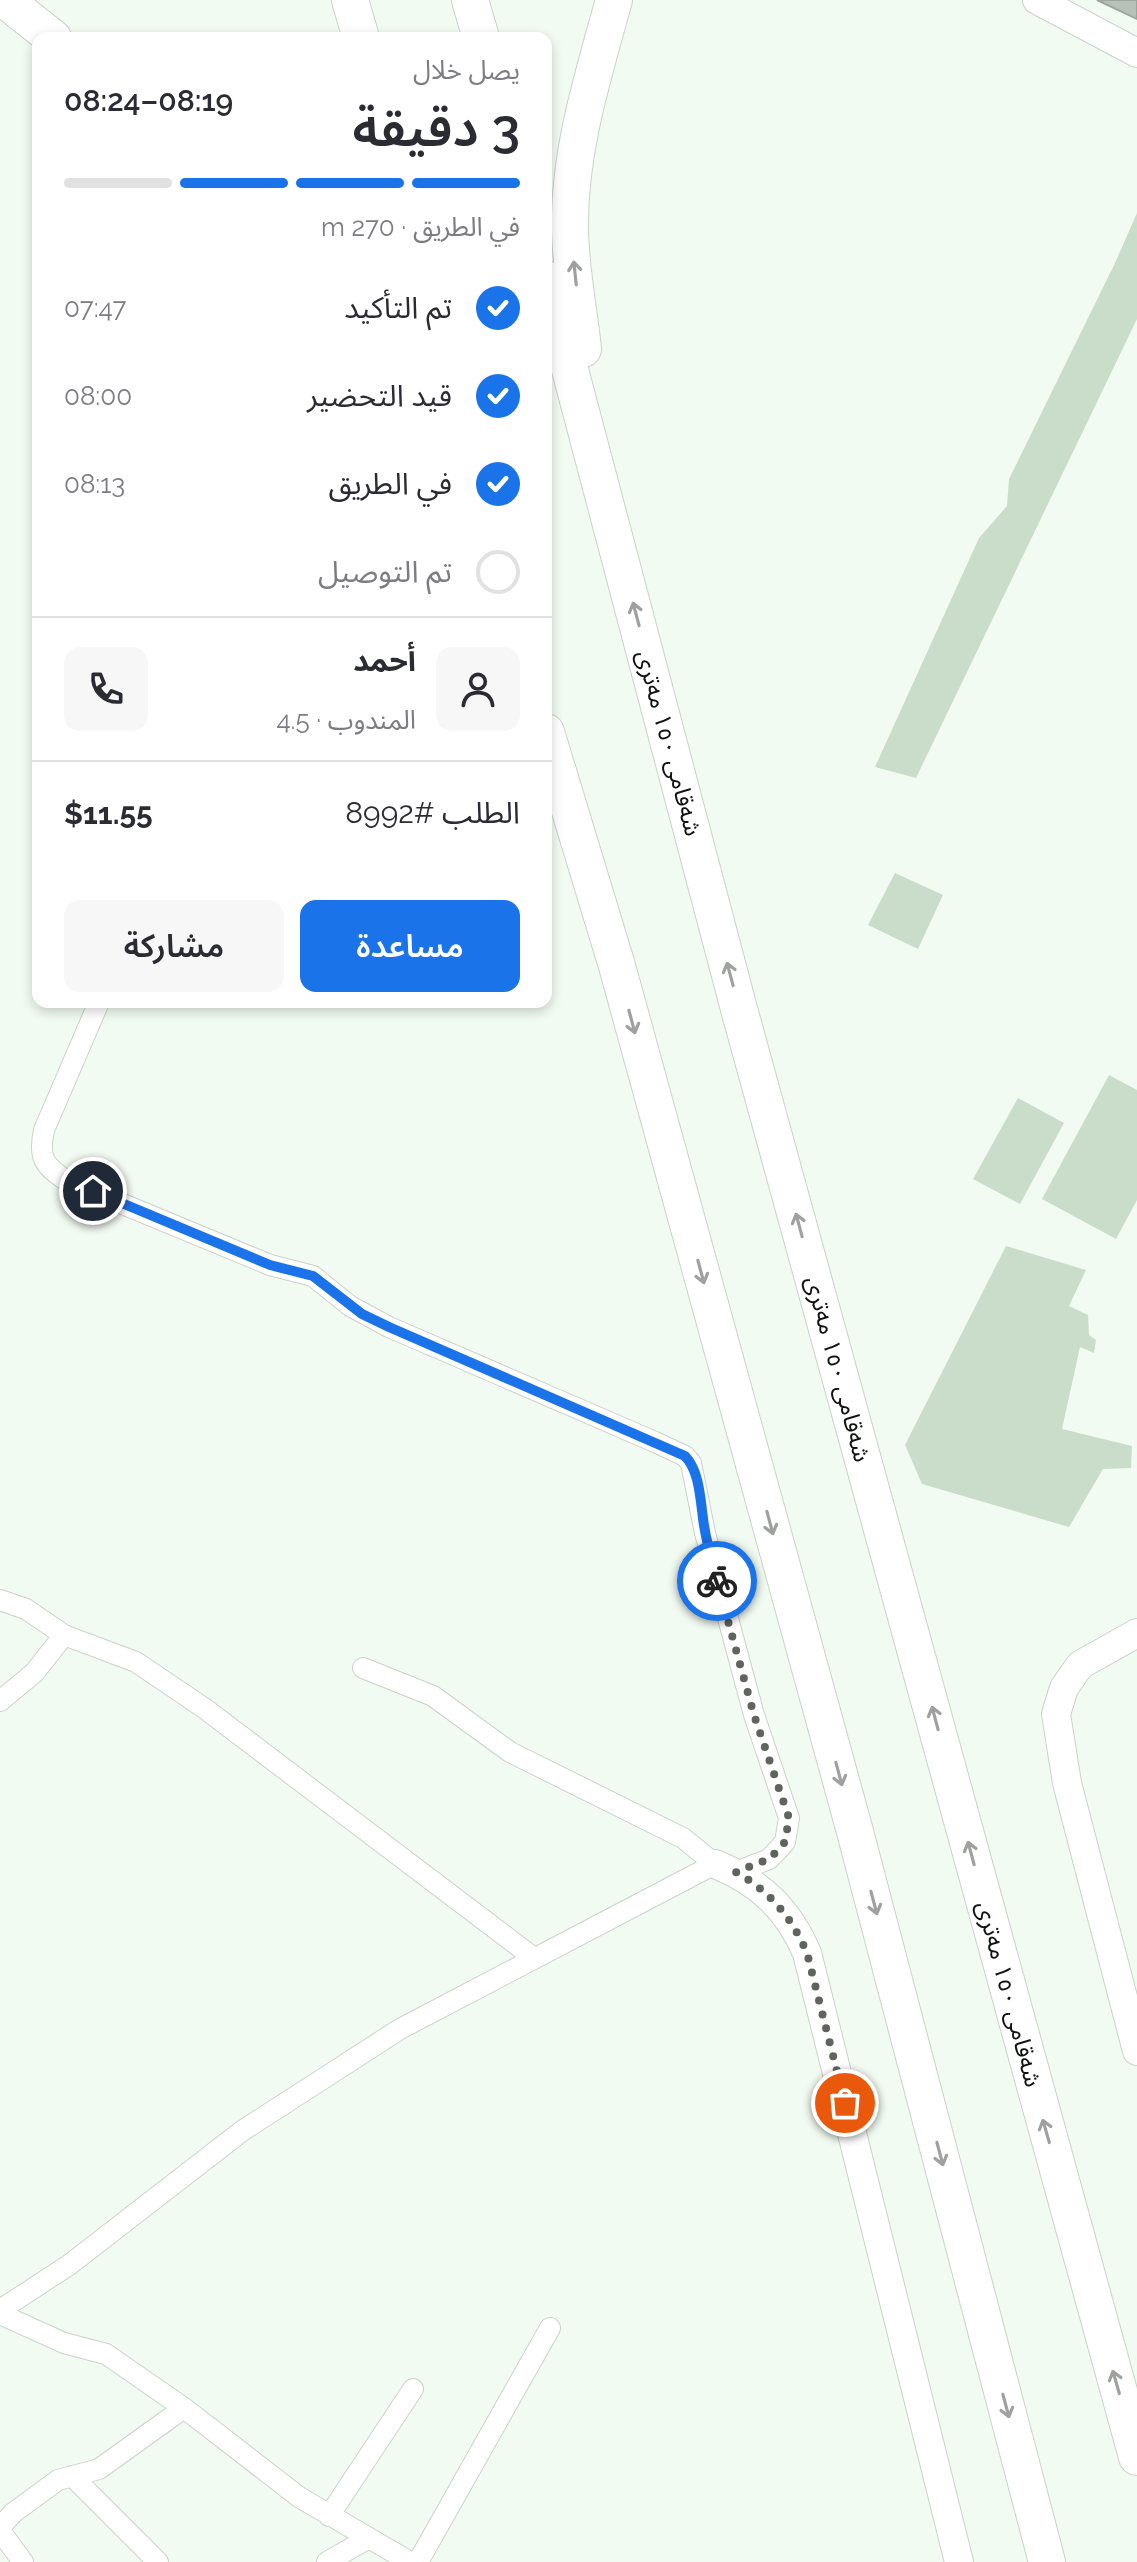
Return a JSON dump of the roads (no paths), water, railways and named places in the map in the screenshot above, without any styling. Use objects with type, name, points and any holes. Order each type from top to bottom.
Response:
[{"type":"highway","points":[[5,0],[45,32]]},
{"type":"highway","points":[[350,0],[359,32]]},
{"type":"highway","points":[[470,0],[479,32]]},
{"type":"highway","points":[[596,461],[570,227],[574,171],[587,97],[614,0]]},
{"type":"highway","name":"شەقامی ١٥٠ مەتری","points":[[552,301],[739,1009],[1137,2457]]},
{"type":"highway","points":[[552,752],[617,966],[854,1828],[1047,2562]]},
{"type":"highway","points":[[552,799],[617,966]]},
{"type":"street","points":[[1037,0],[1137,53]]},
{"type":"street","points":[[96,1008],[44,1130],[40,1148],[44,1161],[52,1171],[67,1181],[270,1265],[313,1276],[350,1306],[376,1321],[655,1442],[685,1456],[691,1463],[705,1533],[754,1715],[789,1818],[785,1842],[769,1859],[726,1868],[534,1958],[400,2029],[242,2131],[69,2265],[0,2312],[64,2343],[106,2354],[184,2408],[299,2497],[410,2562]]},
{"type":"street","points":[[0,1600],[26,1609],[64,1635],[136,1662],[204,1708],[534,1958]]},
{"type":"street","points":[[1137,1633],[1080,1665],[1064,1688],[1056,1714],[1067,1783],[1131,2000],[1137,2051]]},
{"type":"street","points":[[0,1701],[34,1673],[64,1635]]},
{"type":"street","points":[[363,1668],[433,1696],[510,1752],[683,1838],[726,1868],[755,1883],[779,1906],[798,1933],[807,1953],[959,2562]]},
{"type":"street","points":[[418,2562],[550,2328]]},
{"type":"street","points":[[329,2516],[413,2389]]},
{"type":"street","points":[[23,2562],[1,2532],[3,2524],[13,2513],[58,2480],[99,2469],[184,2408]]},
{"type":"street","points":[[72,2476],[158,2562]]},
{"type":"street","points":[[327,2562],[367,2539]]}]
